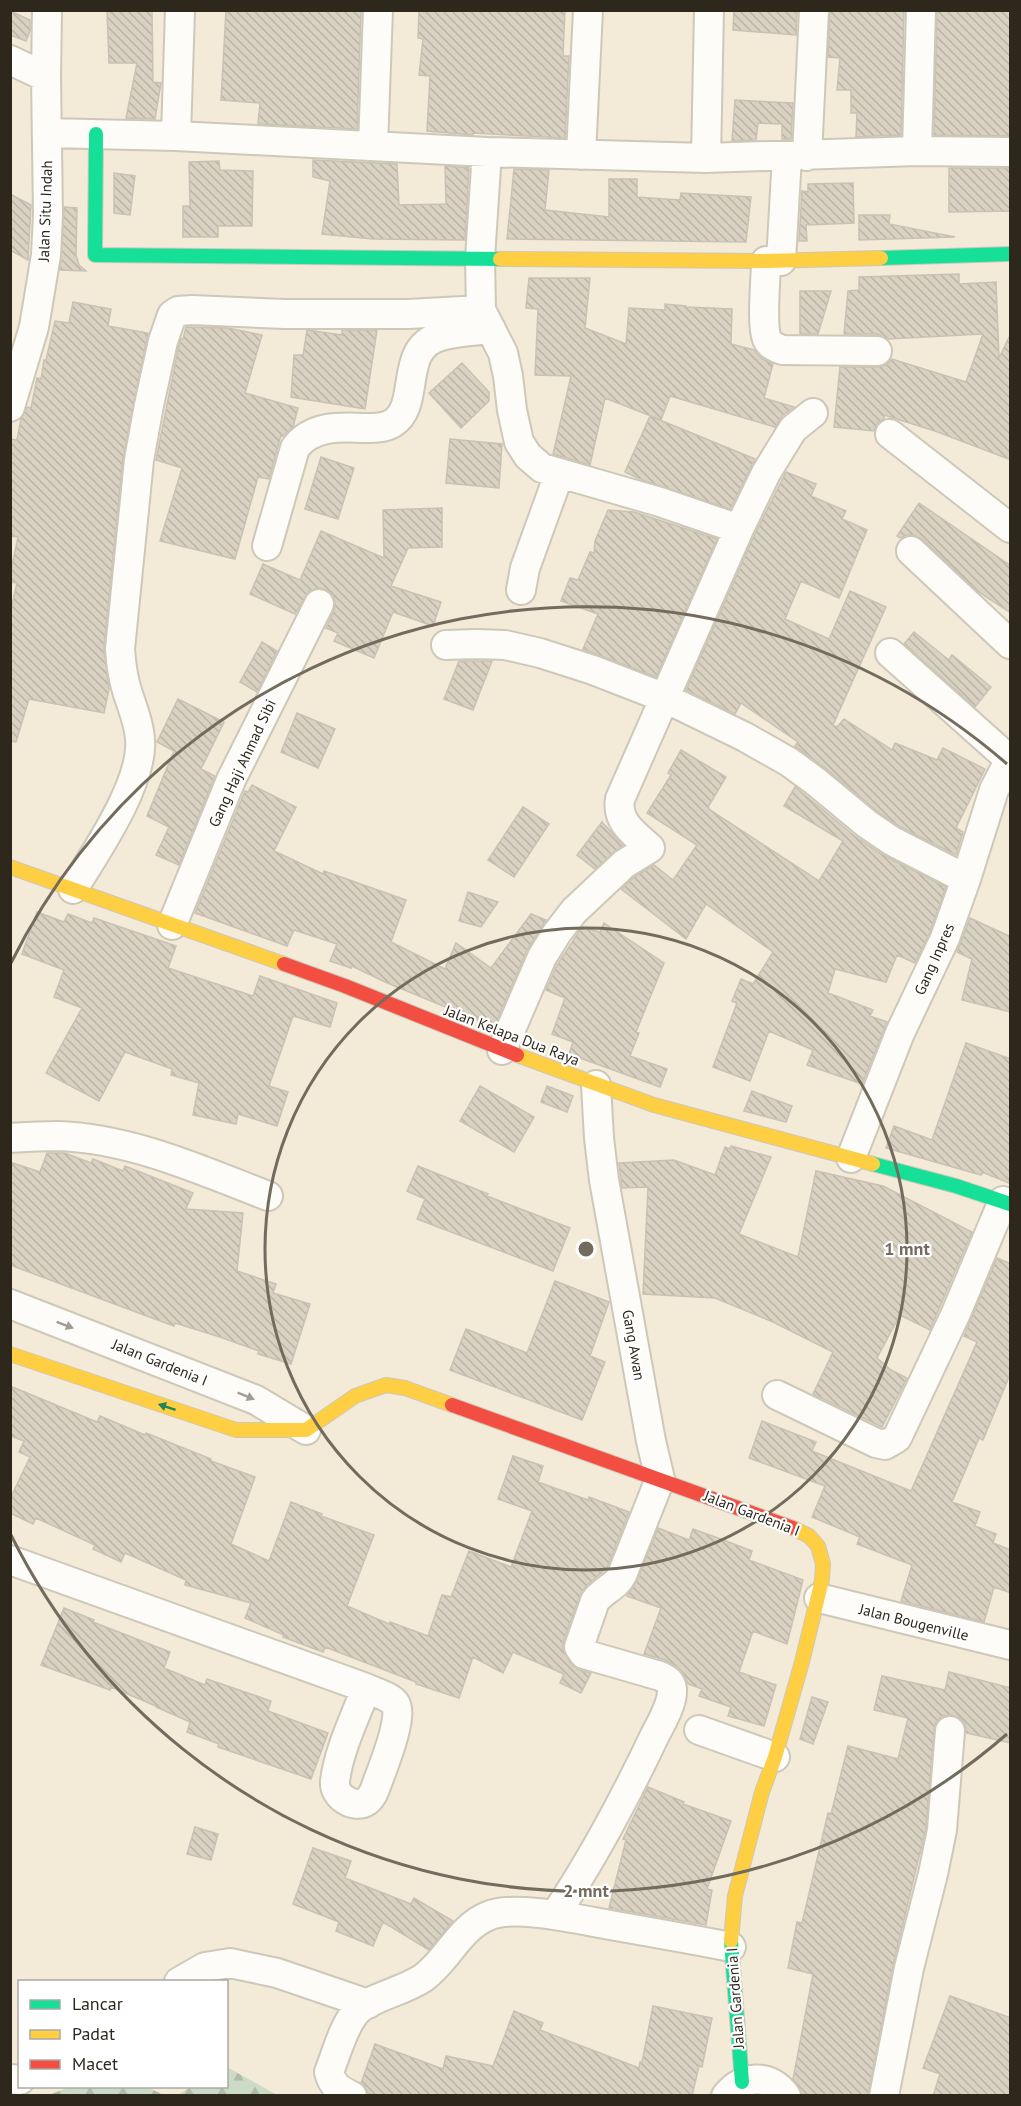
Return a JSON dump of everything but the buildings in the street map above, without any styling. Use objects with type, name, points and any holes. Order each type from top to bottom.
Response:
[{"type":"street","name":"Jalan Situ Indah","points":[[10,407],[34,327],[46,255],[48,215],[47,10]]},
{"type":"street","points":[[176,136],[180,10]]},
{"type":"street","points":[[373,146],[378,10]]},
{"type":"street","points":[[581,155],[588,10]]},
{"type":"street","points":[[706,158],[709,10]]},
{"type":"street","points":[[814,10],[797,156],[773,261],[765,326],[766,338],[772,346],[782,350],[877,351]]},
{"type":"street","points":[[917,151],[921,10]]},
{"type":"street","points":[[10,60],[46,77]]},
{"type":"street","points":[[47,133],[176,136],[488,152],[706,158],[917,151],[1011,152]]},
{"type":"street","points":[[96,134],[95,255],[773,261],[1011,254]]},
{"type":"street","points":[[488,152],[480,258],[486,320],[503,354],[519,441],[528,456],[542,468],[559,474],[660,502],[739,530]]},
{"type":"street","points":[[73,889],[124,801],[135,777],[140,755],[137,718],[122,672],[120,649],[139,460],[163,341],[172,315],[178,311],[192,310],[285,314],[408,314],[486,320]]},
{"type":"street","points":[[267,546],[295,448],[302,438],[330,428],[380,428],[391,424],[399,418],[404,408],[418,351],[440,336],[486,320]]},
{"type":"street","points":[[502,1050],[542,957],[557,933],[574,911],[624,864],[650,848],[623,821],[618,811],[620,799],[739,530],[782,445],[793,429],[813,413]]},
{"type":"street","points":[[890,434],[1011,528]]},
{"type":"street","points":[[521,590],[525,568],[559,474]]},
{"type":"street","points":[[911,551],[1011,644]]},
{"type":"street","name":"Gang Haji Ahmad Sibi","points":[[172,925],[231,780],[320,604]]},
{"type":"street","points":[[446,645],[505,645],[540,653],[593,670],[665,698],[745,737],[789,762],[892,841],[966,879]]},
{"type":"street","points":[[890,653],[1010,759]]},
{"type":"street","name":"Gang Inpres","points":[[851,1158],[900,1033],[945,938],[994,790],[1010,759]]},
{"type":"street","name":"Jalan Kelapa Dua Raya","points":[[10,867],[345,986],[502,1050],[596,1085],[694,1117],[956,1186],[1007,1202]]},
{"type":"street","name":"Gang Awan","points":[[596,1085],[598,1138],[604,1180],[651,1441],[660,1479]]},
{"type":"street","points":[[10,1138],[56,1136],[119,1144],[194,1167],[268,1196]]},
{"type":"street","points":[[777,1395],[876,1443],[885,1445],[897,1438],[1007,1202]]},
{"type":"street","name":"Jalan Gardenia I","points":[[10,1304],[256,1400],[306,1430],[355,1396],[372,1389],[386,1386],[420,1393],[794,1528],[809,1536],[818,1546],[823,1564],[819,1598],[775,1757],[762,1792],[735,1896],[731,1947],[734,2089]]},
{"type":"street","points":[[10,1354],[236,1430],[306,1430]]},
{"type":"street","points":[[555,1915],[617,1812],[671,1698],[672,1688],[669,1680],[592,1657],[580,1651],[579,1647],[596,1601],[615,1586],[622,1575],[660,1479]]},
{"type":"street","points":[[10,1560],[366,1688]]},
{"type":"street","name":"Jalan Bougenville","points":[[819,1598],[1011,1645]]},
{"type":"street","points":[[699,1730],[775,1757]]},
{"type":"street","points":[[884,2096],[909,1968],[931,1884],[942,1830],[950,1731]]},
{"type":"street","points":[[352,2096],[339,2089],[331,2081],[329,2072],[349,2022],[359,2009],[406,1989],[426,1976],[468,1930],[488,1916],[507,1912],[555,1915],[731,1947]]},
{"type":"street","points":[[182,1980],[205,1967],[230,1963],[277,1973],[368,2004]]},
{"type":"street","points":[[734,2089],[753,2079],[765,2080],[776,2084],[786,2096]]},
{"type":"green space","points":[[228,2068],[277,2095],[178,2095],[188,2088],[228,2088]]},
{"type":"green space","points":[[67,2088],[149,2088],[164,2095],[48,2095]]},
{"type":"traffic: fast","points":[[96,134],[95,255],[500,259]]},
{"type":"traffic: fast","points":[[881,258],[1010,254]]},
{"type":"traffic: fast","points":[[873,1164],[956,1186],[1010,1204]]},
{"type":"traffic: fast","points":[[731,1941],[742,2082]]},
{"type":"traffic: slow","points":[[500,259],[766,261],[881,258]]},
{"type":"traffic: slow","points":[[10,867],[284,964]]},
{"type":"traffic: slow","points":[[517,1055],[654,1105],[873,1164]]},
{"type":"traffic: slow","points":[[10,1354],[236,1430],[306,1430],[355,1396],[386,1385],[405,1388],[452,1405]]},
{"type":"traffic: slow","points":[[731,1941],[735,1896],[762,1792],[775,1757],[802,1662],[822,1580],[823,1564],[818,1546],[809,1536],[793,1528]]},
{"type":"traffic: jam","points":[[284,964],[517,1055]]},
{"type":"traffic: jam","points":[[452,1405],[793,1528]]}]
